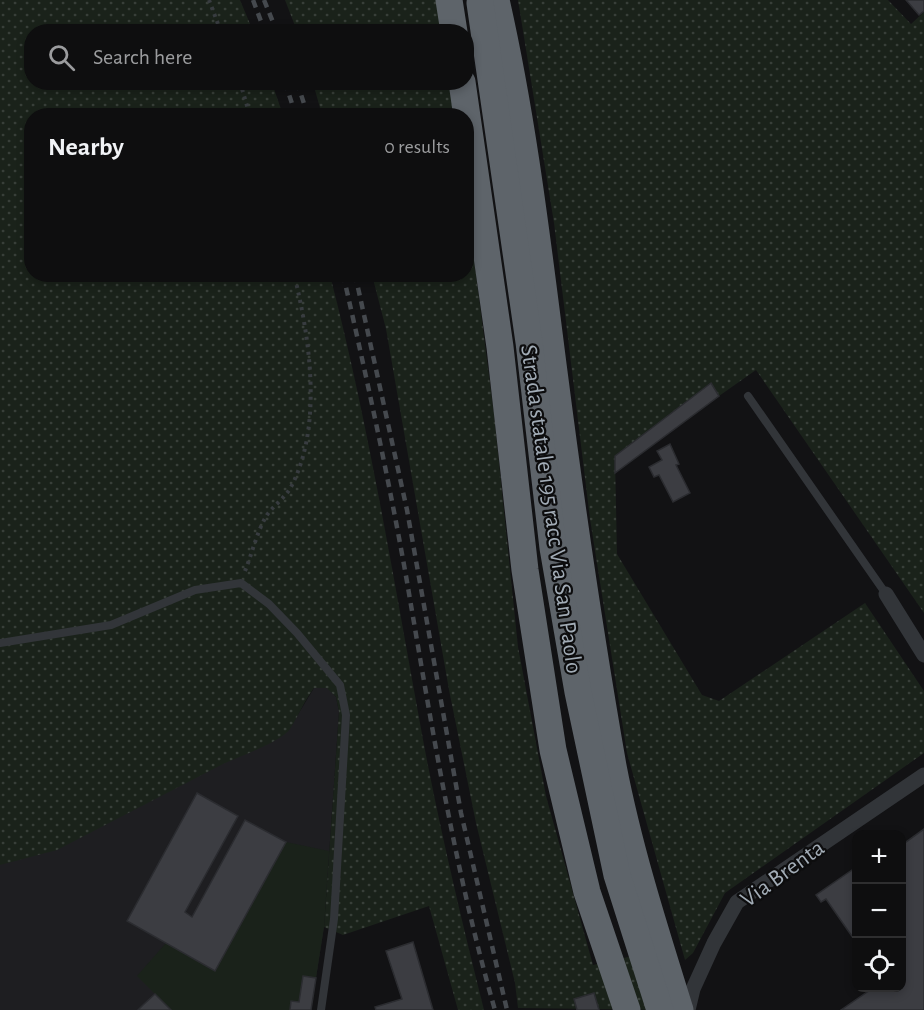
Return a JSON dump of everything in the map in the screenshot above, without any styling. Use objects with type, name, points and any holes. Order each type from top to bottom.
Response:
[{"type":"highway","points":[[449,0],[453,24]]},
{"type":"highway","name":"Strada statale 195 racc Via San Paolo","points":[[480,0],[529,342],[553,548],[580,703],[617,875],[660,1010]]},
{"type":"highway","points":[[496,0],[510,60],[528,170],[572,507],[614,768],[645,898],[680,1010]]},
{"type":"highway","name":"Strada statale 195 racc Via San Paolo","points":[[463,90],[466,108]]},
{"type":"highway","name":"Strada statale 195 racc Via San Paolo","points":[[474,166],[500,347],[525,570],[553,750],[587,892],[627,1010]]},
{"type":"street","points":[[886,594],[924,655]]},
{"type":"street","name":"Via Brenta","points":[[688,1010],[693,989],[714,943],[737,903],[924,775]]},
{"type":"lane","points":[[748,396],[886,594]]},
{"type":"lane","points":[[0,643],[111,625],[195,590],[241,583],[269,604],[290,626],[340,686],[346,715],[334,920],[321,1010]]},
{"type":"path","points":[[208,0],[218,24]]},
{"type":"path","points":[[242,90],[248,108]]},
{"type":"path","points":[[241,583],[267,516],[291,488],[303,454],[312,411],[302,304],[296,282]]},
{"type":"shaded area","points":[[0,0],[240,0],[250,24],[24,24],[24,90],[274,90],[281,108],[24,108],[24,282],[332,282],[370,450],[437,812],[484,1010],[458,1010],[429,906],[343,935],[324,927],[339,712],[336,697],[327,688],[314,688],[290,729],[269,744],[223,764],[57,850],[0,865]]},
{"type":"shaded area","points":[[285,0],[436,0],[440,24],[294,24]]},
{"type":"shaded area","points":[[518,0],[888,0],[911,24],[924,12],[924,613],[756,370],[719,396],[710,384],[615,456],[617,554],[702,695],[719,701],[865,603],[924,691],[924,753],[725,893],[693,953],[685,960],[627,753],[590,519],[554,223]]},
{"type":"shaded area","points":[[315,90],[450,90],[453,108],[320,108]]},
{"type":"shaded area","points":[[474,259],[494,414],[518,647],[546,796],[593,965],[650,952],[669,1010],[518,1008],[515,983],[476,823],[449,690],[386,329],[374,282],[474,282]]},
{"type":"shaded area","points":[[0,656],[288,731],[314,688],[328,688],[336,697],[339,712],[324,927],[311,1010],[0,1010]]},
{"type":"shaded area","points":[[286,842],[329,851],[324,927],[311,1010],[171,1010],[137,976],[166,943],[215,970]]},
{"type":"building","points":[[906,0],[924,0],[924,11],[919,15]]},
{"type":"building","points":[[711,383],[719,396],[615,473],[615,456]]},
{"type":"building","points":[[670,444],[679,464],[676,465],[690,493],[673,502],[659,475],[654,477],[649,467],[662,460],[657,451]]},
{"type":"building","points":[[197,793],[238,816],[185,912],[192,917],[245,820],[286,842],[215,971],[127,921]]},
{"type":"building","points":[[924,829],[924,1010],[841,1010],[867,992],[906,992],[906,842]]},
{"type":"building","points":[[852,870],[852,936],[826,899],[821,902],[816,895]]},
{"type":"building","points":[[413,942],[433,1010],[376,1010],[375,1007],[402,999],[386,951]]},
{"type":"building","points":[[303,976],[316,978],[311,1010],[290,1010],[291,1001],[299,1002]]},
{"type":"building","points":[[594,993],[599,1010],[577,1010],[574,999]]},
{"type":"building","points":[[155,994],[171,1010],[138,1010],[143,1005]]},
{"type":"railway","points":[[253,0],[262,24]]},
{"type":"railway","points":[[264,0],[274,24]]},
{"type":"railway","points":[[288,90],[293,108]]},
{"type":"railway","points":[[300,90],[305,108]]},
{"type":"railway","points":[[345,282],[392,500],[455,849],[495,1010]]},
{"type":"railway","points":[[357,282],[407,510],[461,813],[507,1010]]}]
